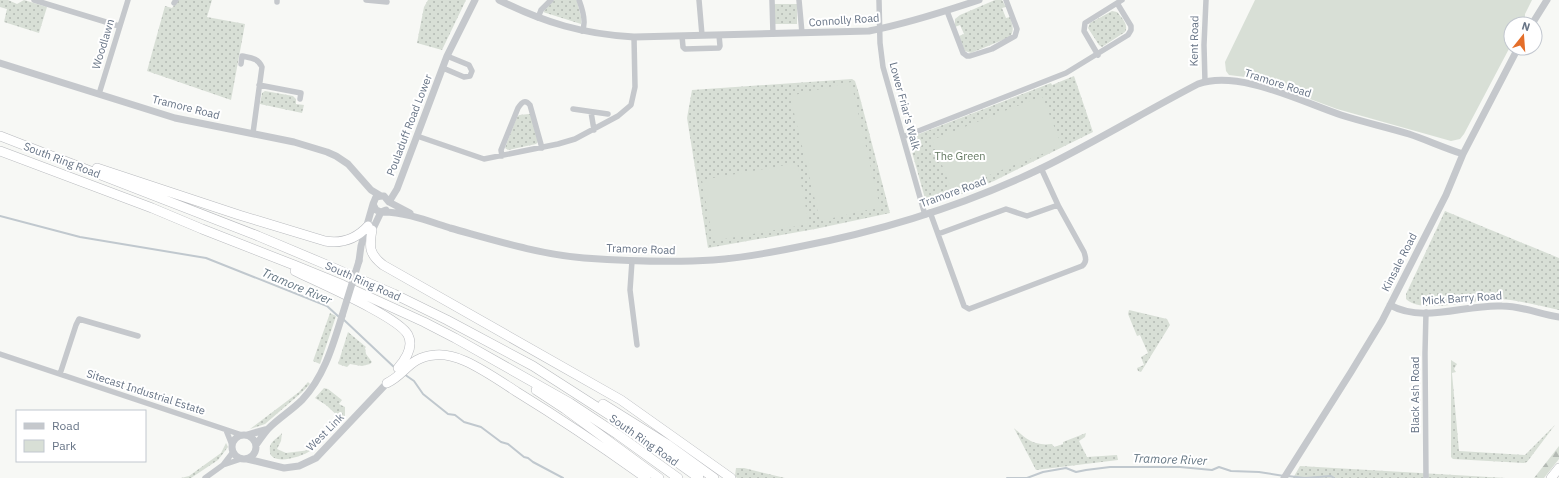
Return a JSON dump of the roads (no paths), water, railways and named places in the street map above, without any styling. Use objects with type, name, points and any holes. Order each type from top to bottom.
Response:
[{"type":"highway","name":"South Ring Road","points":[[0,136],[258,236],[361,279],[447,320],[533,366],[628,427],[699,478]]},
{"type":"highway","name":"South Ring Road","points":[[0,151],[152,208],[343,285],[455,338],[576,407],[617,434],[678,478]]},
{"type":"highway","points":[[48,154],[119,174],[239,215],[325,241],[337,242],[349,239],[370,228]]},
{"type":"highway","points":[[370,228],[370,249],[375,257],[384,265],[621,400],[731,478]]},
{"type":"highway","points":[[239,244],[364,305],[397,323],[404,329],[410,343],[409,352],[405,360],[390,376],[387,383]]},
{"type":"highway","points":[[455,338],[565,409],[659,478]]},
{"type":"highway","points":[[387,383],[394,380],[408,366],[424,357],[447,355],[464,360],[536,403],[613,454],[646,478]]},
{"type":"highway","points":[[533,366],[622,415],[667,444],[714,478]]},
{"type":"highway","points":[[521,375],[669,478]]},
{"type":"highway","points":[[1551,478],[1559,468]]},
{"type":"street","points":[[34,0],[119,26]]},
{"type":"street","name":"Woodlawn","points":[[99,94],[128,0]]},
{"type":"street","points":[[366,0],[387,2]]},
{"type":"street","name":"Pouladuff Road Lower","points":[[386,199],[397,188],[447,56],[475,0]]},
{"type":"street","name":"Connolly Road","points":[[499,0],[551,23],[582,31],[634,37],[802,34],[869,31],[892,27],[979,0]]},
{"type":"street","points":[[538,18],[541,10],[551,0]]},
{"type":"street","points":[[579,0],[584,20],[584,28],[582,31]]},
{"type":"street","points":[[699,0],[702,35]]},
{"type":"street","points":[[772,0],[773,34]]},
{"type":"street","name":"Connolly Road","points":[[799,0],[802,34]]},
{"type":"street","name":"Lower Friar's Walk","points":[[879,0],[883,67],[927,214],[938,234],[964,306],[969,309],[1085,264],[1086,260],[1084,252],[1058,205]]},
{"type":"street","points":[[947,11],[963,53],[970,56],[1013,39],[1015,36],[1017,29],[1006,0]]},
{"type":"street","name":"Kent Road","points":[[1205,82],[1204,45],[1206,0]]},
{"type":"street","points":[[1537,16],[1547,0]]},
{"type":"street","points":[[903,137],[1066,74],[1098,55],[1128,35],[1131,30],[1131,26],[1119,1],[1088,20],[1084,25],[1084,31],[1098,55]]},
{"type":"street","points":[[682,36],[683,47],[685,49],[719,48],[719,35]]},
{"type":"street","points":[[417,136],[477,158],[490,159],[567,142],[594,130],[618,116],[631,105],[636,87],[634,37]]},
{"type":"street","points":[[241,64],[242,56],[255,59],[260,62],[262,67],[253,133]]},
{"type":"street","name":"Pouladuff Road Lower","points":[[443,68],[464,77],[470,76],[472,71],[469,65],[447,56]]},
{"type":"street","name":"Kinsale Road","points":[[1284,478],[1351,372],[1390,305],[1446,195],[1463,154],[1514,56]]},
{"type":"street","name":"Tramore Road","points":[[0,63],[175,118],[294,142],[332,154],[348,164],[371,190],[423,220]]},
{"type":"street","name":"Tramore Road","points":[[382,212],[423,220],[496,241],[567,256],[668,262],[712,260],[764,254],[848,236],[927,214],[986,192],[1041,168],[1205,82],[1222,79],[1249,83],[1343,116],[1410,134],[1463,154]]},
{"type":"street","points":[[259,85],[302,93],[300,99]]},
{"type":"street","points":[[502,156],[501,150],[518,108],[525,102],[528,102],[530,105],[542,148]]},
{"type":"street","points":[[573,109],[608,114]]},
{"type":"street","points":[[591,112],[594,130]]},
{"type":"street","points":[[938,234],[1006,209],[1027,216],[1058,205],[1041,168]]},
{"type":"street","name":"Tramore Road","points":[[361,179],[373,203]]},
{"type":"street","points":[[205,478],[223,465],[253,455],[256,447],[268,428],[289,412],[308,394],[324,369],[335,339],[370,228],[373,203],[376,197],[386,199],[389,207],[382,212],[370,228]]},
{"type":"street","points":[[373,203],[376,210],[382,212]]},
{"type":"street","points":[[632,261],[630,290],[637,345]]},
{"type":"street","name":"Mick Barry Road","points":[[1390,305],[1400,310],[1426,312],[1452,312],[1482,307],[1502,306],[1559,317]]},
{"type":"street","name":"Black Ash Road","points":[[1426,312],[1426,478]]},
{"type":"street","points":[[60,374],[76,325],[80,319],[138,336]]},
{"type":"street","name":"Sitecast Industrial Estate","points":[[0,354],[244,435]]},
{"type":"street","name":"West Link","points":[[244,459],[278,468],[291,468],[316,458],[387,383]]},
{"type":"street","points":[[223,465],[232,448],[235,438],[268,428]]},
{"type":"street","points":[[226,430],[235,455],[244,459]]},
{"type":"street","points":[[244,435],[253,439],[265,464]]},
{"type":"waterway","name":"Tramore River","points":[[0,216],[80,237],[206,258],[327,306],[339,317]]},
{"type":"waterway","name":"Tramore River","points":[[343,319],[395,368]]},
{"type":"waterway","name":"Tramore River","points":[[404,374],[414,381],[423,394],[448,414],[455,415],[464,422],[481,427],[501,442],[508,444],[524,457],[563,478]]},
{"type":"waterway","name":"Tramore River","points":[[1007,478],[1027,478],[1043,472],[1066,468],[1076,472],[1110,467],[1180,467],[1212,470],[1219,467],[1231,471],[1259,472],[1284,476]]},
{"type":"waterway","name":"Tramore River","points":[[1288,476],[1305,478],[1331,476],[1334,478]]},
{"type":"park label","name":"The Green","points":[[960,156]]}]
